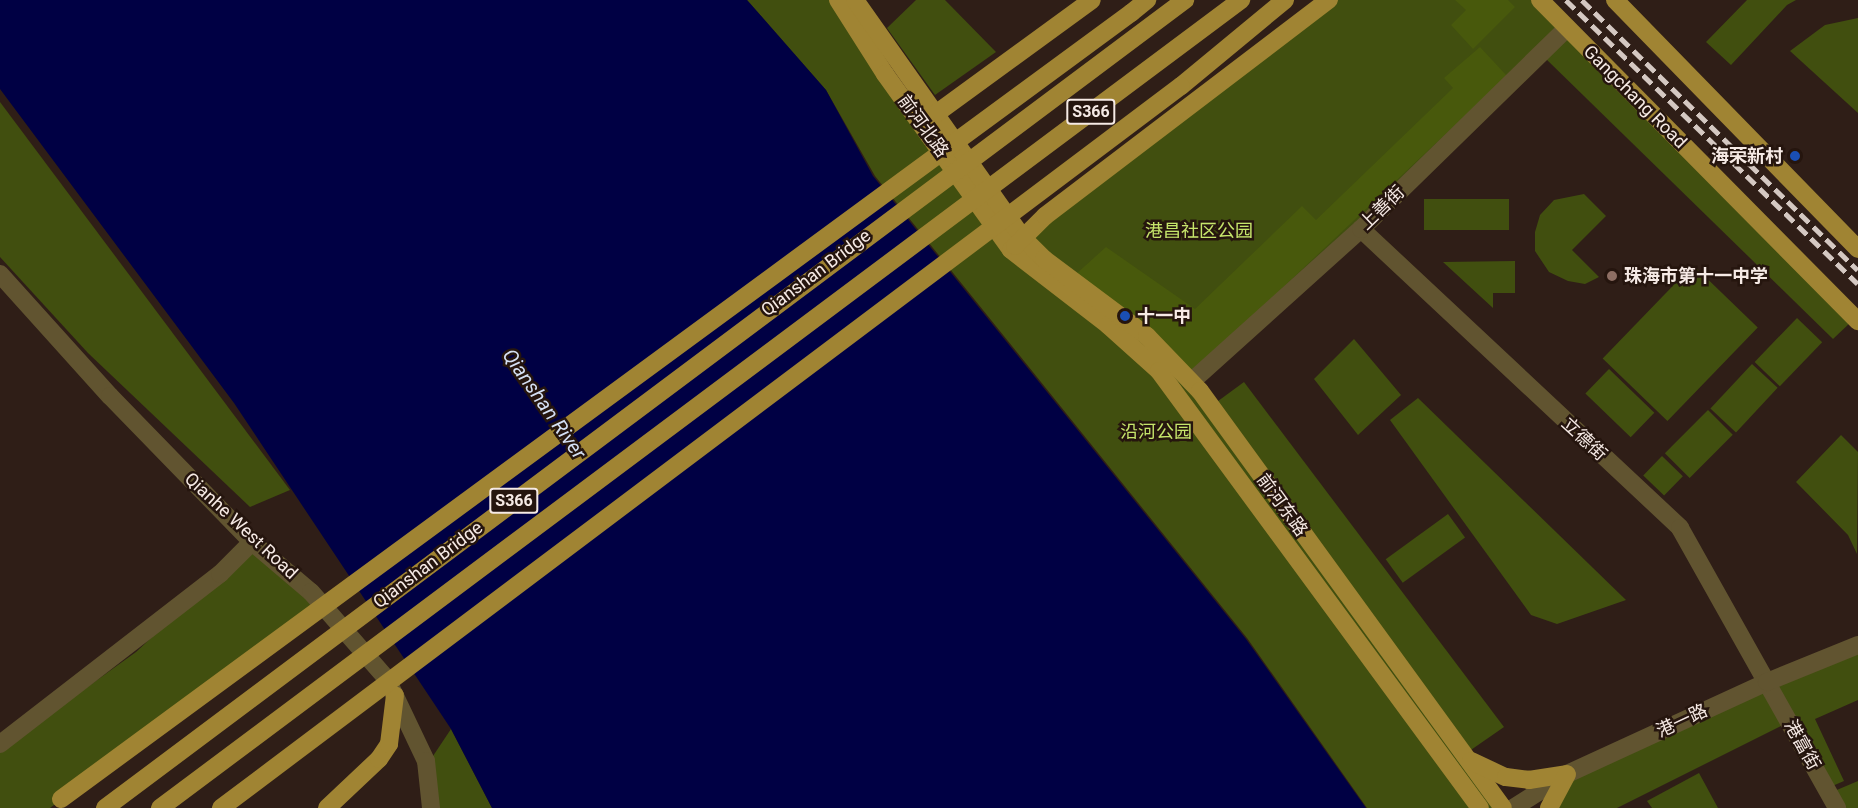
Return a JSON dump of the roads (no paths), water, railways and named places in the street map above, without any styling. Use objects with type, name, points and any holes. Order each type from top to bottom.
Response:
[{"type":"main road","name":"前河北路","points":[[838,0],[928,119],[1017,244]]},
{"type":"main road","name":"前河北路","points":[[855,0],[928,119]]},
{"type":"main road","points":[[928,119],[1092,0]]},
{"type":"main road","points":[[56,803],[1147,0]]},
{"type":"main road","name":"Qianshan Bridge","points":[[105,808],[923,193],[1185,0]]},
{"type":"main road","name":"Qianshan Bridge","points":[[160,808],[1241,0]]},
{"type":"main road","points":[[221,808],[1181,86],[1285,0]]},
{"type":"main road","points":[[1017,244],[1045,216],[1329,0]]},
{"type":"main road","name":"Gangchang Road","points":[[1540,0],[1858,321]]},
{"type":"main road","points":[[1614,0],[1858,249]]},
{"type":"main road","name":"前河东路","points":[[1017,244],[1044,259],[1147,336],[1191,382],[1503,808]]},
{"type":"main road","name":"前河东路","points":[[1017,244],[1159,371],[1480,808]]},
{"type":"main road","points":[[327,808],[379,759],[389,744],[395,695]]},
{"type":"main road","points":[[1465,756],[1476,765],[1506,777],[1548,779],[1567,774]]},
{"type":"main road","points":[[1549,808],[1556,789],[1567,774]]},
{"type":"street","name":"上善街","points":[[1191,382],[1361,229],[1567,28]]},
{"type":"street","name":"立德街","points":[[1361,229],[1680,528],[1767,682]]},
{"type":"street","name":"Qianhe West Road","points":[[0,274],[110,396],[252,542],[311,592],[387,680],[426,761],[431,808]]},
{"type":"street","points":[[0,744],[220,574],[252,542]]},
{"type":"street","name":"港一路","points":[[1513,808],[1567,774],[1767,682],[1858,645]]},
{"type":"street","name":"港富街","points":[[1767,682],[1837,808]]},
{"type":"water","name":"Qianshan River","points":[[0,0],[747,0],[826,90],[873,176],[1246,639],[1366,808],[492,808],[451,729],[234,403],[0,89]]},
{"type":"railway","points":[[1566,0],[1858,284]]},
{"type":"railway","points":[[1582,0],[1858,270]]},
{"type":"place","name":"海荣新村","points":[[1795,156]]},
{"type":"place","name":"珠海市第十一中学","points":[[1612,276]]},
{"type":"place","name":"十一中","points":[[1125,316]]},
{"type":"park label","name":"港昌社区公园","points":[[1199,231]]},
{"type":"park label","name":"沿河公园","points":[[1156,432]]}]
